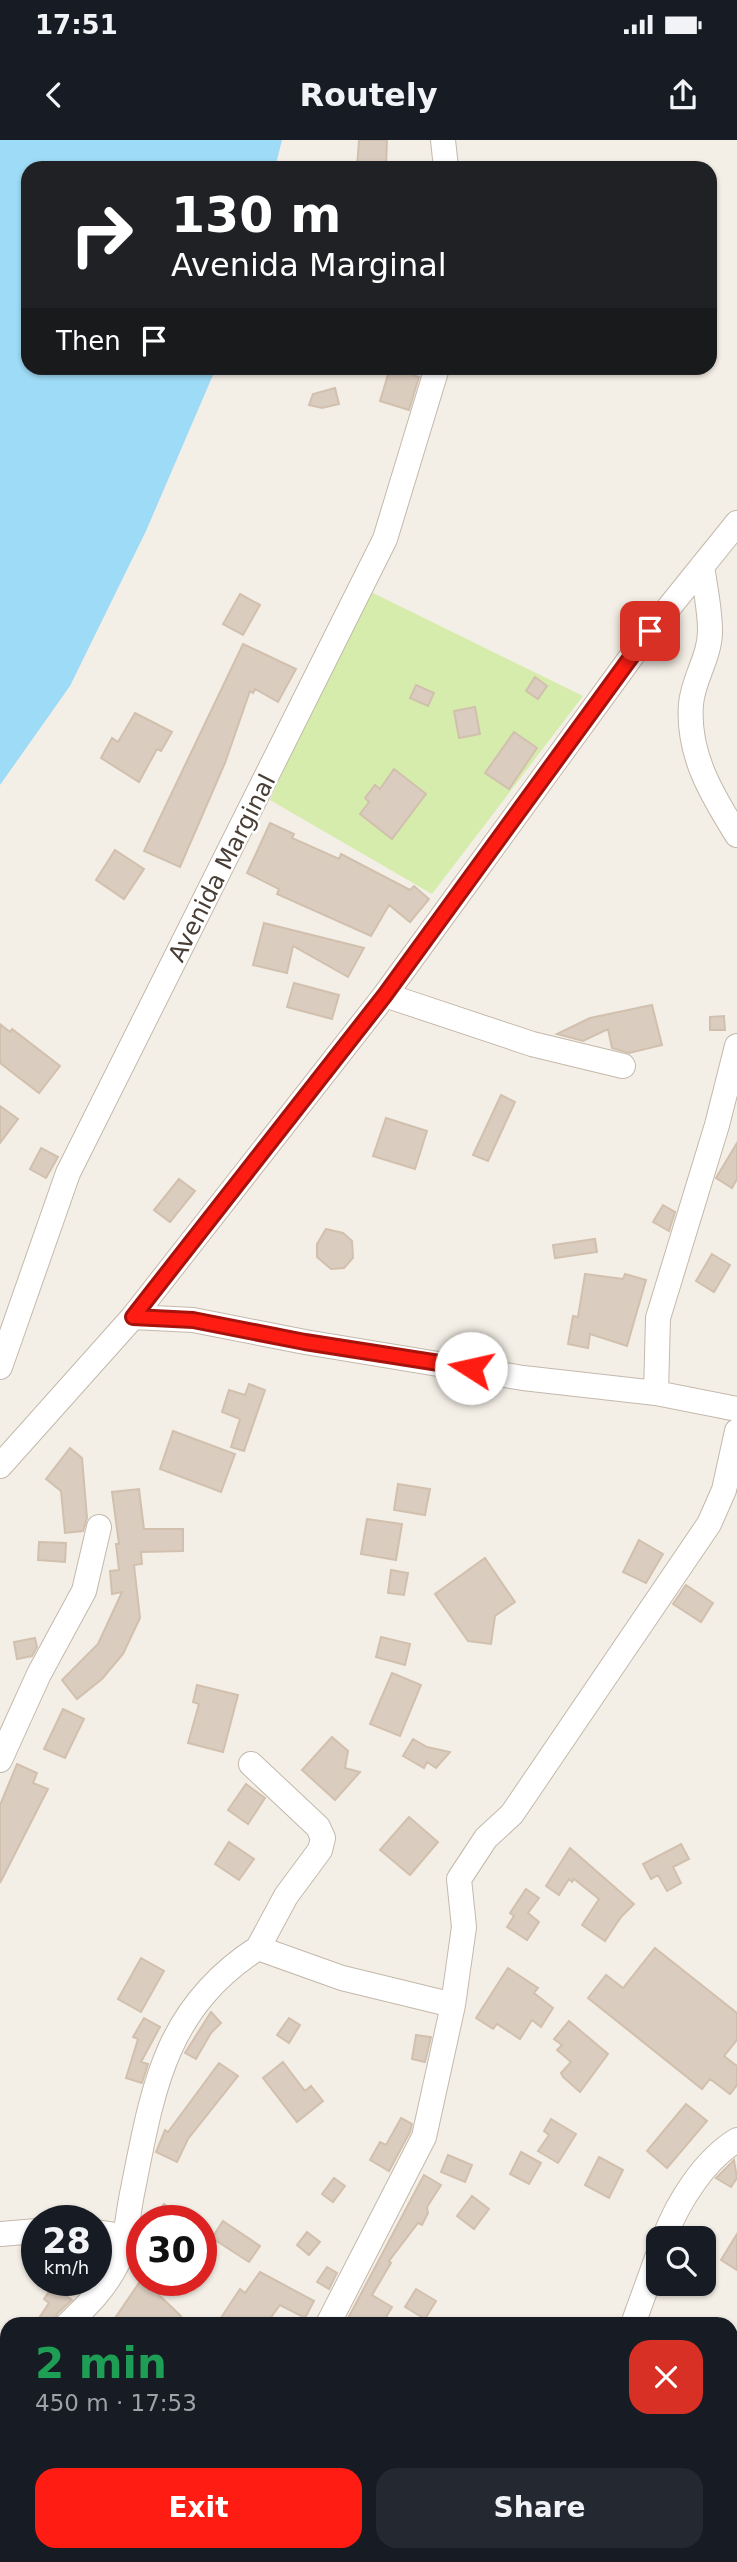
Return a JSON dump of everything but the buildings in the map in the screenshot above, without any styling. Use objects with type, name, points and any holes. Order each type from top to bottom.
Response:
[{"type":"street","points":[[443,140],[445,161]]},
{"type":"street","name":"Avenida Marginal","points":[[0,1367],[68,1172],[385,539],[435,375]]},
{"type":"street","points":[[0,1466],[133,1317],[385,995],[650,631],[737,523]]},
{"type":"street","points":[[702,566],[710,632],[691,703],[693,732],[704,781],[737,835]]},
{"type":"street","points":[[385,995],[532,1044],[623,1066]]},
{"type":"street","points":[[656,1393],[658,1318],[717,1125],[737,1046]]},
{"type":"street","points":[[133,1317],[193,1320],[305,1342],[523,1378],[656,1393],[737,1409]]},
{"type":"street","points":[[332,2317],[425,2137],[453,2005],[464,1927],[459,1879],[486,1838],[513,1814],[709,1524],[723,1490],[737,1431]]},
{"type":"street","points":[[0,1760],[39,1674],[84,1591],[99,1527]]},
{"type":"street","points":[[76,2317],[95,2299],[119,2260],[143,2137],[170,2044],[190,2011],[216,1978],[258,1948],[286,1896],[320,1850],[323,1838],[318,1827],[251,1764]]},
{"type":"street","points":[[258,1948],[342,1978],[453,2005]]},
{"type":"street","points":[[669,2226],[712,2159],[737,2140]]},
{"type":"street","points":[[0,2234],[21,2232]]},
{"type":"street","points":[[112,2234],[123,2236]]},
{"type":"street","points":[[636,2317],[646,2290]]},
{"type":"green space","points":[[367,590],[583,696],[432,894],[270,800]]},
{"type":"water","points":[[0,140],[282,140],[277,161],[21,161],[21,375],[213,375],[146,531],[70,686],[0,785]]},
{"type":"route","points":[[471,1368],[305,1342],[193,1320],[133,1317],[385,995],[650,631]]}]
